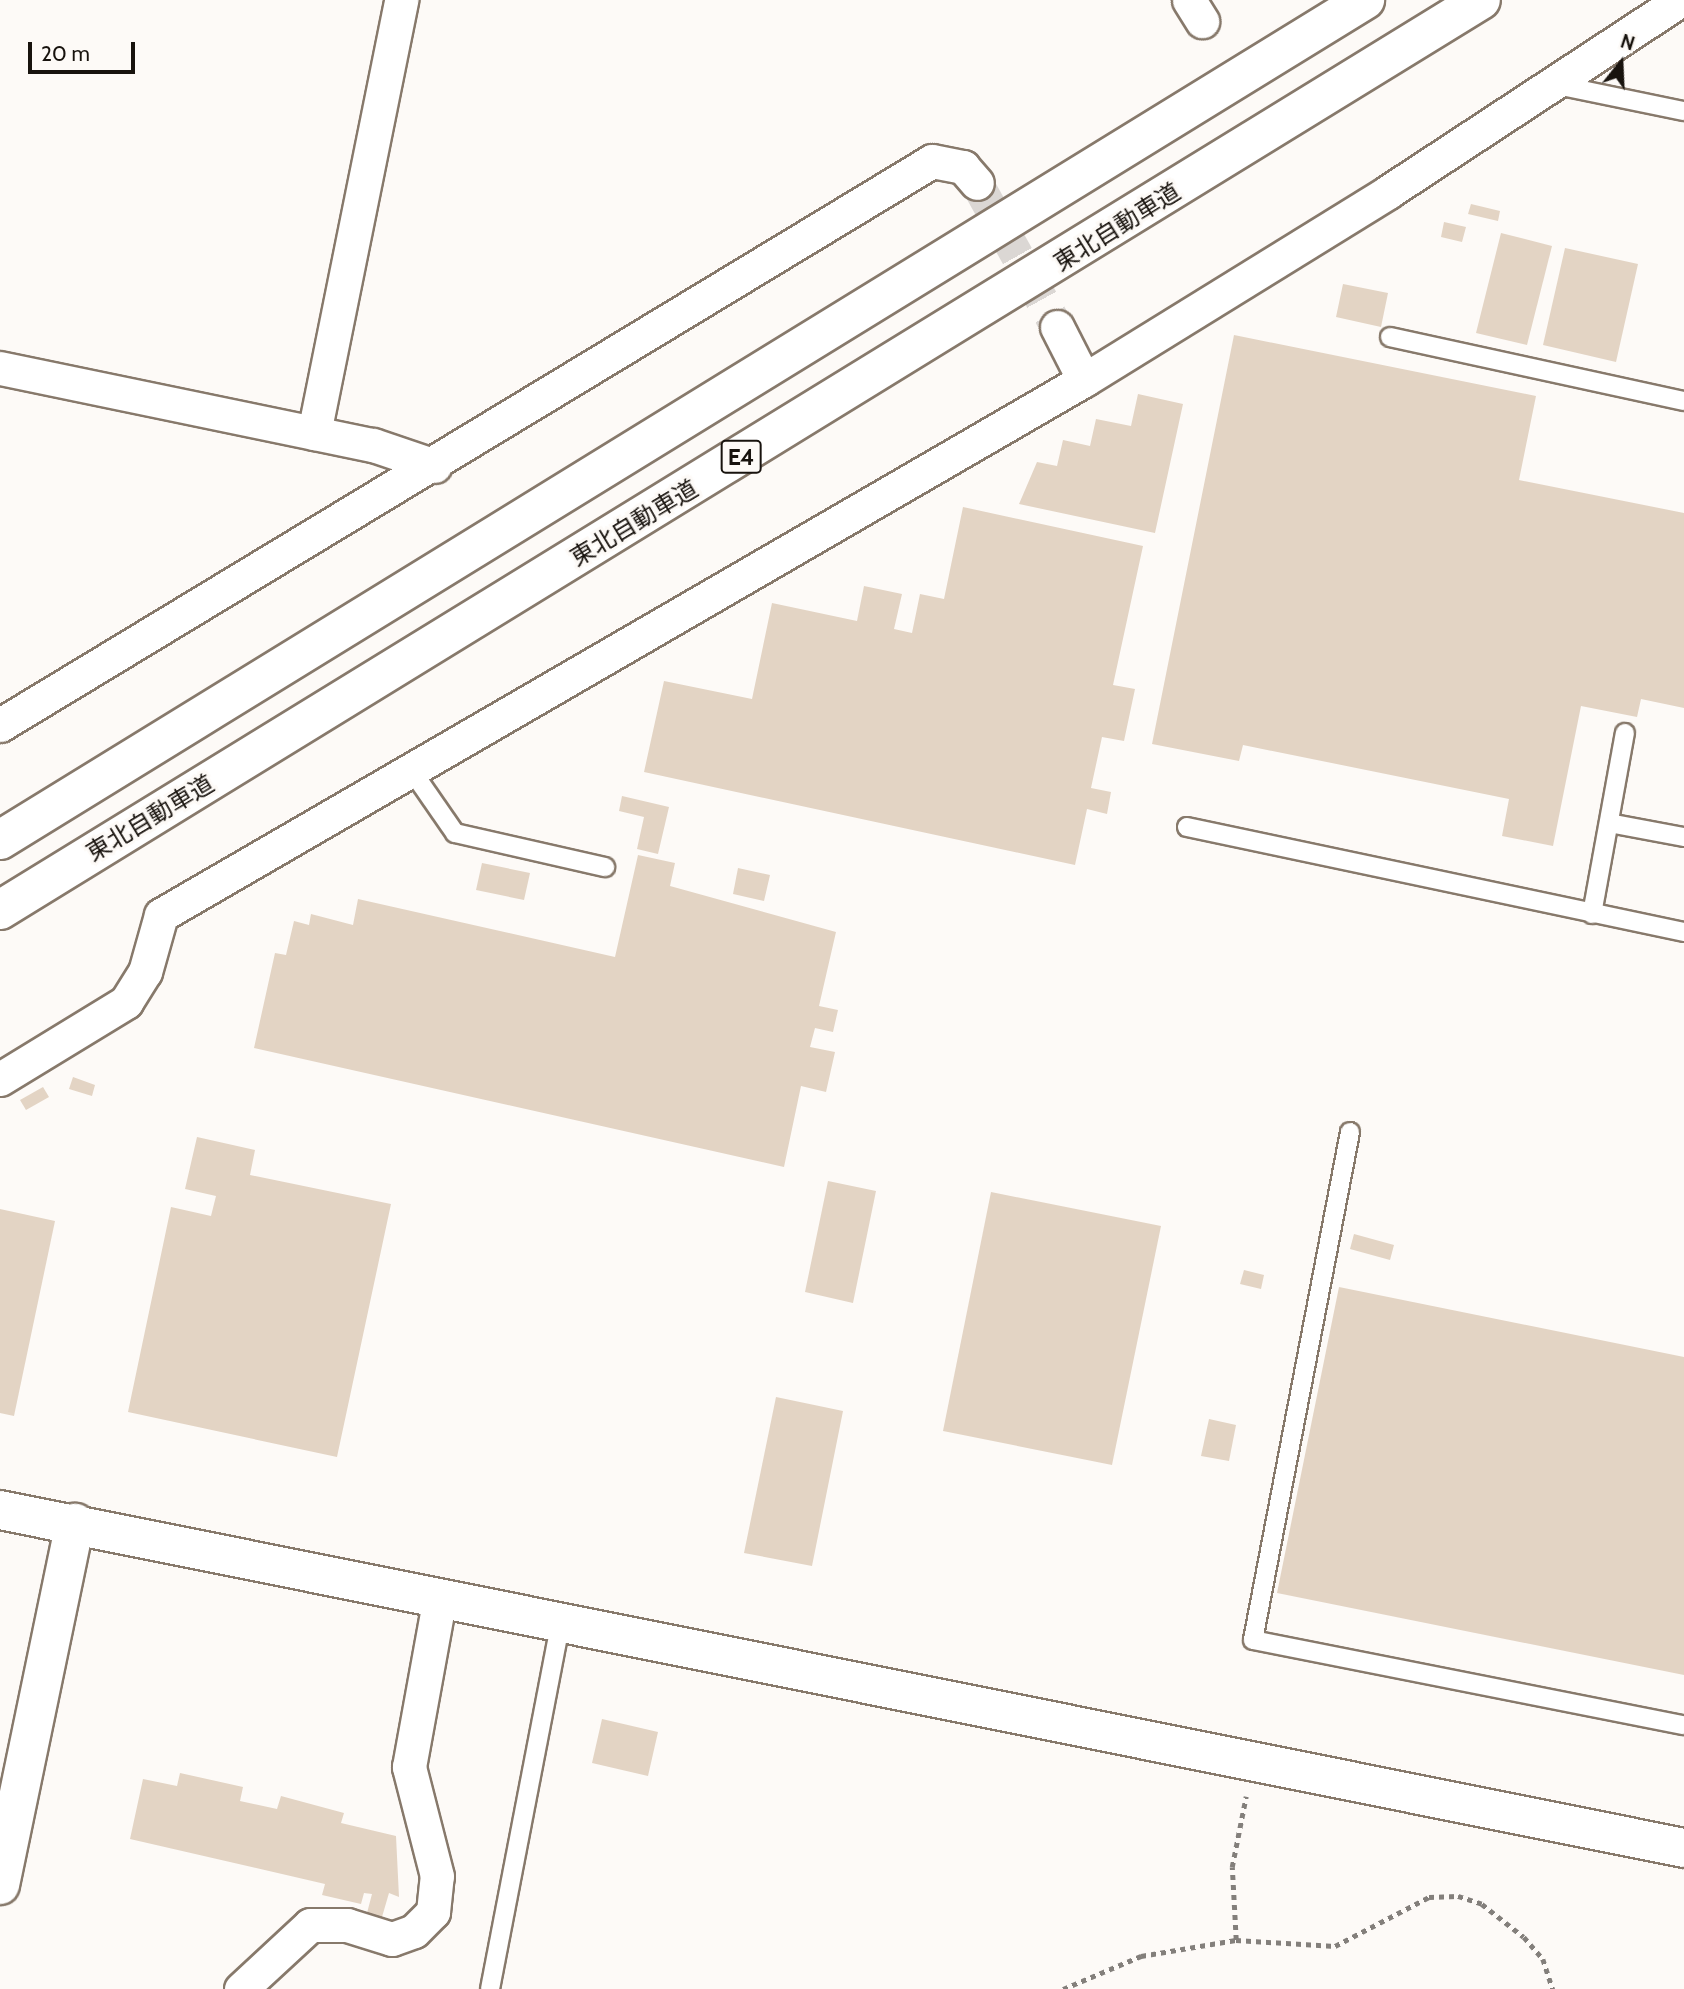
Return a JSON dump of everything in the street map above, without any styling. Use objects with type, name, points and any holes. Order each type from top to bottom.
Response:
[{"type":"main road","name":"E4","points":[[0,840],[1365,0]]},
{"type":"main road","name":"東北自動車道","points":[[0,911],[1480,0]]},
{"type":"main road","points":[[0,1510],[1684,1848]]},
{"type":"main road","points":[[0,1885],[75,1523]]},
{"type":"street","points":[[314,433],[401,0]]},
{"type":"street","points":[[0,1079],[126,1002],[145,972],[161,915],[410,768],[1084,380],[1680,0]]},
{"type":"street","points":[[0,725],[435,466],[932,161],[963,167],[977,183]]},
{"type":"street","points":[[1057,327],[1084,380]]},
{"type":"street","points":[[0,368],[314,433],[435,466]]},
{"type":"street","points":[[241,1989],[310,1925],[347,1925],[392,1939],[414,1931],[433,1912],[437,1877],[409,1767],[440,1597]]},
{"type":"lane","points":[[1552,84],[1684,111]]},
{"type":"lane","points":[[1390,337],[1684,401]]},
{"type":"lane","points":[[1592,914],[1626,733]]},
{"type":"lane","points":[[410,768],[455,833],[605,867]]},
{"type":"lane","points":[[1609,823],[1684,837]]},
{"type":"lane","points":[[1187,827],[1684,932]]},
{"type":"lane","points":[[1350,1132],[1253,1640],[1684,1725]]},
{"type":"lane","points":[[490,1989],[561,1621]]},
{"type":"path","points":[[1236,1940],[1232,1867],[1253,1761]]},
{"type":"path","points":[[1063,1989],[1141,1956],[1236,1940],[1335,1945],[1429,1897],[1458,1896],[1482,1904],[1524,1937],[1543,1959],[1553,1989]]},
{"type":"building","points":[[1471,204],[1500,211],[1498,221],[1468,214]]},
{"type":"building","points":[[1444,222],[1466,227],[1462,242],[1441,237]]},
{"type":"building","points":[[1501,233],[1552,246],[1527,345],[1476,333]]},
{"type":"building","points":[[1565,248],[1638,264],[1616,362],[1543,345]]},
{"type":"building","points":[[1343,284],[1388,293],[1381,327],[1336,317]]},
{"type":"building","points":[[1234,335],[1536,396],[1519,480],[1684,513],[1684,708],[1641,699],[1637,717],[1581,706],[1553,846],[1502,836],[1509,799],[1243,745],[1239,761],[1152,744]]},
{"type":"building","points":[[1138,394],[1183,404],[1155,533],[1019,504],[1037,462],[1057,466],[1063,440],[1090,446],[1096,419],[1131,426]]},
{"type":"building","points":[[963,507],[1143,546],[1113,685],[1135,689],[1124,741],[1102,737],[1091,788],[1111,792],[1107,814],[1087,809],[1075,865],[644,772],[664,681],[752,699],[772,603],[857,621],[864,586],[902,594],[894,629],[912,633],[920,594],[944,599]]},
{"type":"building","points":[[622,796],[669,807],[658,854],[637,849],[644,817],[619,811]]},
{"type":"building","points":[[638,855],[675,863],[670,886],[836,932],[819,1006],[838,1010],[833,1032],[815,1028],[810,1047],[835,1052],[826,1092],[801,1086],[784,1167],[254,1048],[275,953],[286,955],[294,921],[309,925],[311,914],[353,925],[358,899],[615,957]]},
{"type":"building","points":[[482,863],[530,873],[524,900],[476,890]]},
{"type":"building","points":[[738,868],[770,875],[764,901],[733,894]]},
{"type":"building","points":[[73,1077],[95,1085],[92,1096],[69,1089]]},
{"type":"building","points":[[43,1087],[49,1097],[26,1110],[20,1100]]},
{"type":"building","points":[[197,1137],[255,1150],[250,1175],[391,1204],[337,1457],[128,1412],[171,1207],[211,1216],[216,1196],[185,1189]]},
{"type":"building","points":[[828,1181],[876,1191],[853,1303],[805,1292]]},
{"type":"building","points":[[991,1192],[1161,1226],[1112,1465],[943,1431]]},
{"type":"building","points":[[0,1209],[55,1221],[14,1416],[0,1413]]},
{"type":"building","points":[[1354,1234],[1394,1245],[1390,1260],[1350,1249]]},
{"type":"building","points":[[1244,1270],[1264,1275],[1261,1289],[1240,1284]]},
{"type":"building","points":[[1339,1287],[1684,1357],[1684,1675],[1277,1593]]},
{"type":"building","points":[[776,1397],[843,1411],[812,1566],[744,1553]]},
{"type":"building","points":[[1209,1419],[1236,1425],[1229,1461],[1201,1456]]},
{"type":"building","points":[[602,1719],[658,1732],[648,1776],[592,1763]]},
{"type":"building","points":[[180,1773],[243,1787],[240,1801],[277,1809],[281,1796],[344,1813],[341,1823],[396,1836],[399,1897],[389,1893],[382,1917],[367,1913],[372,1894],[364,1893],[361,1904],[322,1895],[325,1884],[130,1839],[143,1779],[177,1786]]},
{"type":"tunnel","points":[[977,183],[1057,327]]}]
